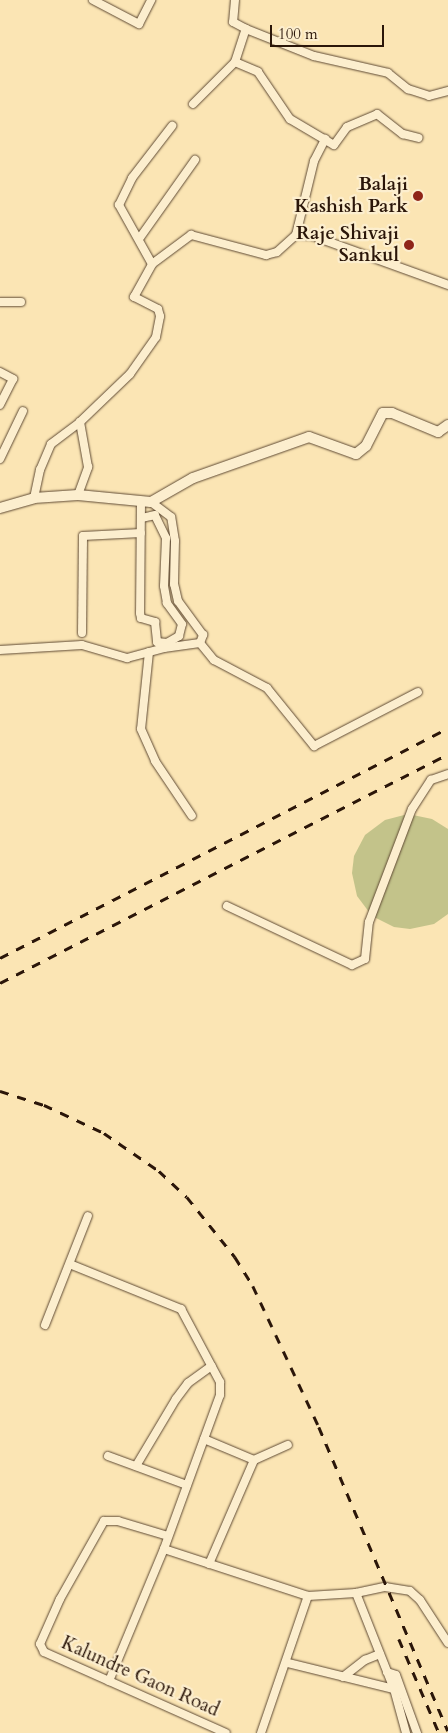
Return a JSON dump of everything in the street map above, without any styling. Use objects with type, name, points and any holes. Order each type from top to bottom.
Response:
[{"type":"street","points":[[98,1],[140,24],[152,0]]},
{"type":"street","points":[[235,0],[233,22],[246,30],[314,56],[388,73],[408,89],[429,96],[448,91]]},
{"type":"street","points":[[194,104],[235,62],[246,30]]},
{"type":"street","points":[[235,62],[258,72],[290,119],[334,145],[347,127],[377,114],[403,134],[419,138]]},
{"type":"street","points":[[152,264],[119,204],[132,178],[172,126]]},
{"type":"street","points":[[34,498],[40,470],[52,444],[80,422],[130,374],[156,337],[160,316],[158,309],[134,297],[152,264],[191,235],[266,255],[277,252],[296,235],[314,161],[325,139]]},
{"type":"street","points":[[139,238],[194,160]]},
{"type":"street","points":[[296,235],[337,244],[448,285]]},
{"type":"street","points":[[1,300],[20,302]]},
{"type":"street","points":[[0,372],[13,380],[0,405]]},
{"type":"street","points":[[0,459],[23,411]]},
{"type":"street","points":[[142,518],[155,515],[166,538],[164,586],[167,604],[182,624],[173,642],[158,642],[155,622],[141,618],[140,533],[142,518],[146,502],[193,478],[309,437],[356,454],[366,446],[383,413],[392,413],[438,432],[448,425]]},
{"type":"street","points":[[78,495],[88,467],[80,422]]},
{"type":"street","points":[[0,508],[34,498],[78,495],[146,502],[171,517],[175,541],[174,584],[178,601],[203,635],[200,643]]},
{"type":"street","points":[[82,633],[83,536],[140,533]]},
{"type":"street","points":[[0,650],[82,645],[127,658],[200,643]]},
{"type":"street","points":[[200,643],[214,660],[267,688],[314,746],[418,692]]},
{"type":"street","points":[[149,652],[141,729],[154,761],[192,816]]},
{"type":"street","points":[[227,906],[352,965],[365,959],[369,922],[412,809],[432,780],[448,774]]},
{"type":"street","points":[[45,1325],[72,1265],[88,1216]]},
{"type":"street","points":[[72,1265],[181,1309],[220,1382],[220,1395],[164,1549],[109,1681]]},
{"type":"street","points":[[136,1466],[176,1399],[188,1383],[211,1366]]},
{"type":"street","points":[[204,1439],[254,1460]]},
{"type":"street","points":[[209,1564],[254,1460],[288,1445]]},
{"type":"street","points":[[108,1456],[187,1485]]},
{"type":"street","name":"Kalundre Gaon Road","points":[[168,1536],[118,1521],[104,1522],[41,1636],[44,1652],[226,1733]]},
{"type":"street","points":[[164,1549],[308,1596],[356,1593],[385,1587],[410,1591],[420,1600],[448,1643]]},
{"type":"street","points":[[356,1593],[394,1689],[406,1733]]},
{"type":"street","points":[[261,1733],[288,1663],[308,1596]]},
{"type":"street","points":[[343,1677],[365,1660],[380,1654]]},
{"type":"street","points":[[288,1663],[394,1689]]},
{"type":"street","points":[[387,1672],[396,1676],[417,1733]]},
{"type":"green space","points":[[408,814],[432,819],[448,829],[448,914],[434,924],[410,929],[394,927],[372,916],[357,896],[352,873],[354,856],[365,835],[385,820]]},
{"type":"railway","points":[[0,958],[448,728]]},
{"type":"railway","points":[[0,983],[448,754]]},
{"type":"railway","points":[[0,1091],[44,1105],[104,1133],[159,1171],[187,1197],[235,1257],[253,1286],[319,1427],[448,1731]]},
{"type":"railway","points":[[399,1639],[439,1733]]},
{"type":"place","name":"Balaji Kashish Park","points":[[418,196]]},
{"type":"place","name":"Raje Shivaji Sankul","points":[[409,245]]}]
